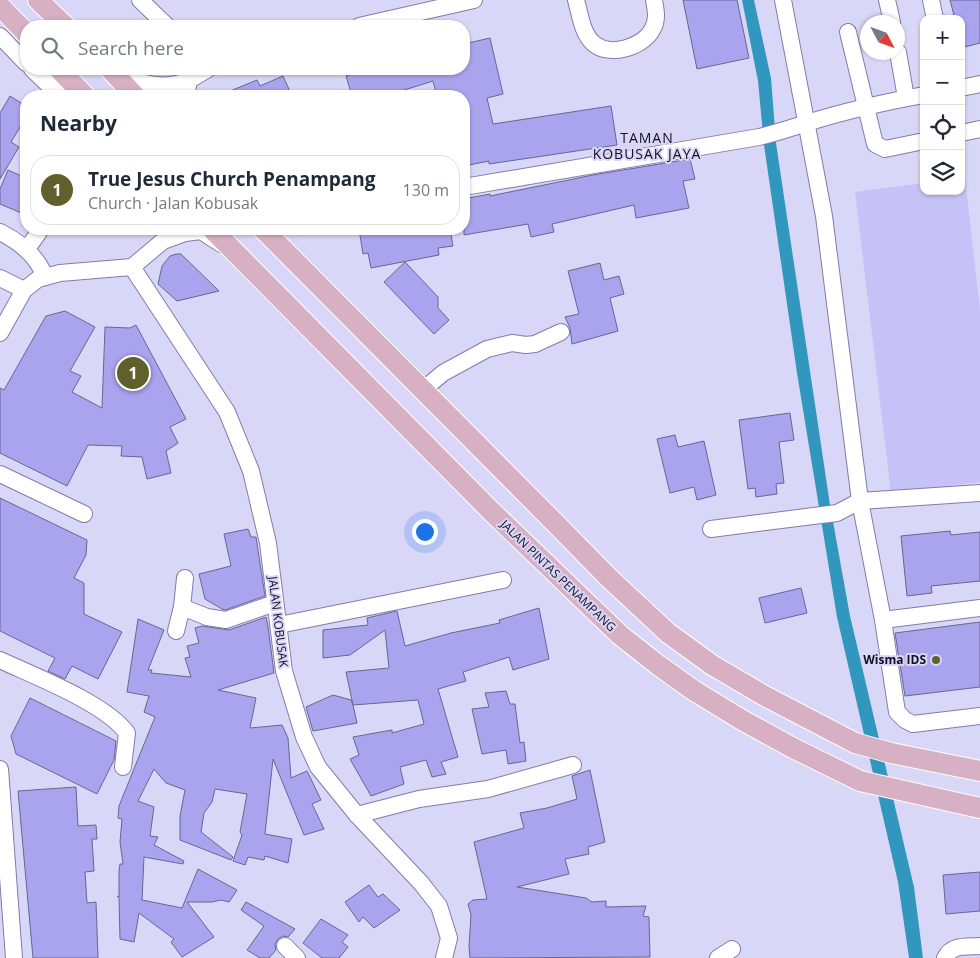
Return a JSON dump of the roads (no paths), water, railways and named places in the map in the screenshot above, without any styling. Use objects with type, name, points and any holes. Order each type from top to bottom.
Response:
[{"type":"main road","points":[[38,0],[59,20]]},
{"type":"main road","points":[[0,6],[20,27]]},
{"type":"main road","points":[[64,75],[77,90]]},
{"type":"main road","points":[[116,75],[130,90]]},
{"type":"main road","name":"JALAN PINTAS PENAMPANG","points":[[218,235],[491,511],[620,635],[665,670],[742,720],[860,781],[980,808]]},
{"type":"main road","points":[[269,235],[608,577],[668,633],[712,665],[855,743],[891,753],[980,771]]},
{"type":"street","points":[[140,0],[161,20]]},
{"type":"street","points":[[386,20],[474,0]]},
{"type":"street","points":[[576,0],[586,33],[594,44],[605,49],[620,50],[645,40],[652,31],[657,18],[654,0]]},
{"type":"street","points":[[783,0],[824,216],[860,501],[883,620],[897,712],[905,720],[913,724],[980,716]]},
{"type":"street","points":[[887,0],[890,15]]},
{"type":"street","points":[[931,0],[934,15]]},
{"type":"street","points":[[20,30],[0,37],[20,57]]},
{"type":"street","points":[[848,32],[875,144],[885,150],[920,142]]},
{"type":"street","points":[[899,60],[906,98]]},
{"type":"street","points":[[38,75],[54,90]]},
{"type":"street","points":[[123,75],[141,83],[154,86],[187,82],[198,75]]},
{"type":"street","points":[[965,87],[980,84]]},
{"type":"street","points":[[470,186],[759,137],[865,107],[920,96]]},
{"type":"street","points":[[965,132],[980,129]]},
{"type":"street","points":[[0,232],[27,249],[40,264],[45,277]]},
{"type":"street","points":[[27,249],[37,235]]},
{"type":"street","points":[[0,333],[24,290],[38,279],[60,273],[132,267],[166,235]]},
{"type":"street","points":[[207,235],[237,254]]},
{"type":"street","name":"JALAN KOBUSAK","points":[[132,267],[227,412],[251,471],[268,543],[284,671],[304,737],[318,767],[357,814],[421,883],[439,906],[450,938],[444,958]]},
{"type":"street","points":[[0,278],[24,290]]},
{"type":"street","points":[[424,390],[443,373],[487,349],[512,343],[535,344],[561,332]]},
{"type":"street","points":[[0,474],[84,514]]},
{"type":"street","points":[[711,529],[837,513],[860,501],[980,493]]},
{"type":"street","points":[[176,631],[182,607],[185,578]]},
{"type":"street","points":[[279,625],[503,580]]},
{"type":"street","points":[[182,607],[207,618],[226,620],[275,603]]},
{"type":"street","points":[[883,620],[980,608]]},
{"type":"street","points":[[0,660],[89,702],[122,725],[127,733],[123,767]]},
{"type":"street","points":[[357,814],[419,799],[488,789],[573,765]]},
{"type":"street","points":[[0,768],[14,958]]},
{"type":"street","points":[[284,946],[297,958]]},
{"type":"street","points":[[945,958],[946,955],[957,947],[980,946]]},
{"type":"street","points":[[718,958],[732,949]]},
{"type":"water","points":[[742,0],[754,0],[771,78],[776,143],[830,505],[850,616],[914,887],[923,958],[909,958],[898,882],[837,617],[797,373],[764,145],[758,81]]},
{"type":"place","name":"True Jesus Church Penampang","points":[[133,373]]},
{"type":"place","name":"Wisma IDS","points":[[936,660]]},
{"type":"district","name":"TAMAN KOBUSAK JAYA","points":[[647,146]]}]
